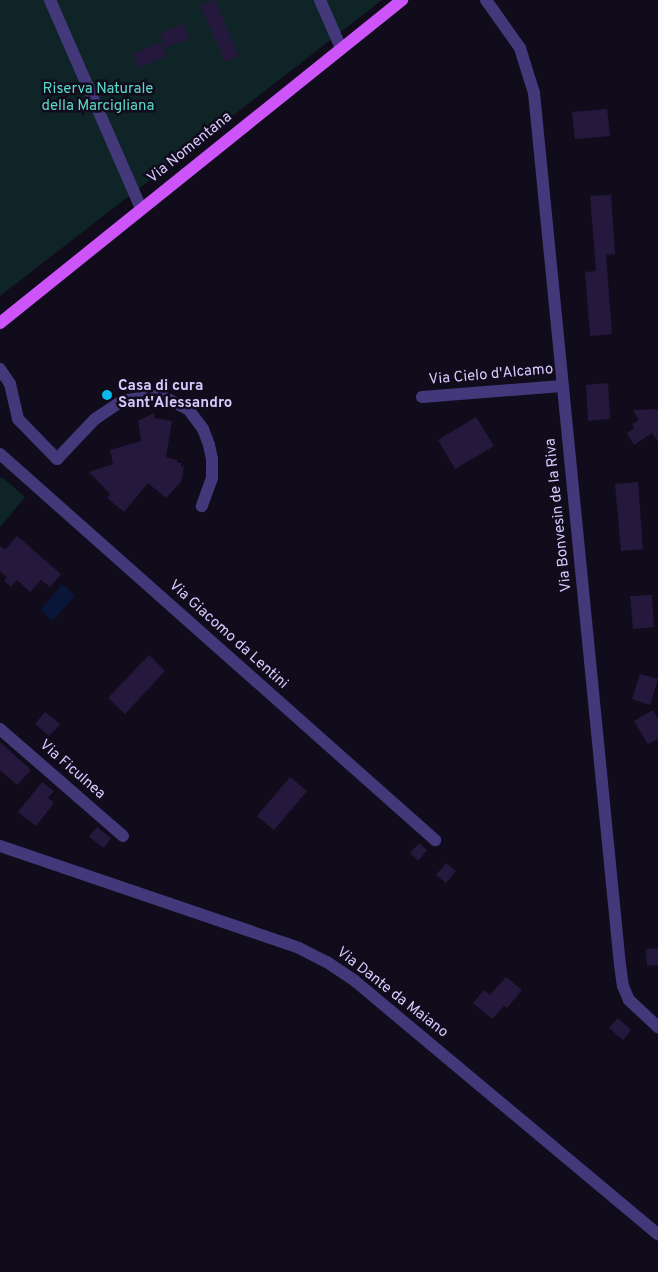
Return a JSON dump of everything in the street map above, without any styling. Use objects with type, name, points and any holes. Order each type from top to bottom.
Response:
[{"type":"main road","name":"Via Nomentana","points":[[0,323],[402,0]]},
{"type":"street","points":[[50,0],[141,208]]},
{"type":"street","points":[[320,0],[341,48]]},
{"type":"street","name":"Via Bonvesin de la Riva","points":[[486,0],[520,48],[534,93],[622,979],[629,1000],[658,1027]]},
{"type":"street","points":[[0,369],[10,384],[18,419],[57,460],[95,419],[122,401],[149,396],[164,397],[188,409],[203,429],[210,445],[212,478],[202,506]]},
{"type":"street","name":"Via Cielo d'Alcamo","points":[[422,397],[562,386]]},
{"type":"street","name":"Via Giacomo da Lentini","points":[[0,454],[435,840]]},
{"type":"street","name":"Via Ficulnea","points":[[0,729],[123,836]]},
{"type":"street","name":"Via Dante da Maiano","points":[[0,846],[299,948],[327,962],[363,987],[658,1234]]},
{"type":"green space","name":"Riserva Naturale della Marcigliana","points":[[0,0],[382,0],[0,296]]},
{"type":"green space","points":[[2,477],[25,497],[0,527],[0,479]]},
{"type":"water","points":[[62,584],[75,595],[53,621],[41,610]]},
{"type":"building","points":[[215,0],[239,56],[225,62],[200,5]]},
{"type":"building","points":[[183,24],[189,39],[166,48],[160,33]]},
{"type":"building","points":[[161,42],[167,56],[138,68],[132,54]]},
{"type":"building","points":[[607,109],[610,136],[575,139],[572,112]]},
{"type":"building","points":[[611,195],[615,254],[606,255],[612,334],[590,336],[585,272],[596,271],[590,196]]},
{"type":"building","points":[[608,383],[610,419],[588,421],[586,385]]},
{"type":"building","points":[[658,409],[658,442],[652,433],[634,445],[627,433],[634,428],[632,424],[639,420],[633,410]]},
{"type":"building","points":[[154,413],[154,418],[172,421],[166,457],[177,460],[177,463],[181,463],[181,466],[184,467],[181,482],[166,498],[148,483],[124,512],[107,498],[110,494],[89,472],[113,464],[110,450],[141,441],[138,421]]},
{"type":"building","points":[[476,417],[494,446],[455,469],[438,440]]},
{"type":"building","points":[[638,482],[643,549],[621,551],[615,484]]},
{"type":"building","points":[[17,536],[61,574],[50,587],[41,580],[30,592],[17,580],[11,587],[4,581],[7,577],[0,571],[0,546],[5,550]]},
{"type":"building","points":[[652,595],[654,627],[633,629],[630,596]]},
{"type":"building","points":[[149,655],[165,671],[125,714],[108,698]]},
{"type":"building","points":[[640,674],[658,679],[650,705],[632,699]]},
{"type":"building","points":[[653,710],[658,719],[658,739],[648,744],[634,721]]},
{"type":"building","points":[[45,712],[60,724],[49,736],[35,724]]},
{"type":"building","points":[[0,742],[31,770],[17,785],[0,770]]},
{"type":"building","points":[[290,777],[307,791],[274,830],[257,816]]},
{"type":"building","points":[[42,782],[54,791],[48,798],[54,803],[36,826],[18,812]]},
{"type":"building","points":[[97,827],[111,838],[104,848],[89,837]]},
{"type":"building","points":[[419,843],[427,850],[418,861],[410,853]]},
{"type":"building","points":[[446,863],[456,871],[446,883],[436,875]]},
{"type":"building","points":[[658,948],[658,965],[647,966],[646,949]]},
{"type":"building","points":[[506,977],[522,990],[507,1008],[504,1006],[492,1019],[473,1003],[484,990],[490,995]]},
{"type":"building","points":[[618,1018],[631,1030],[623,1040],[609,1028]]},
{"type":"place","name":"Casa di cura Sant'Alessandro","points":[[107,395]]}]
